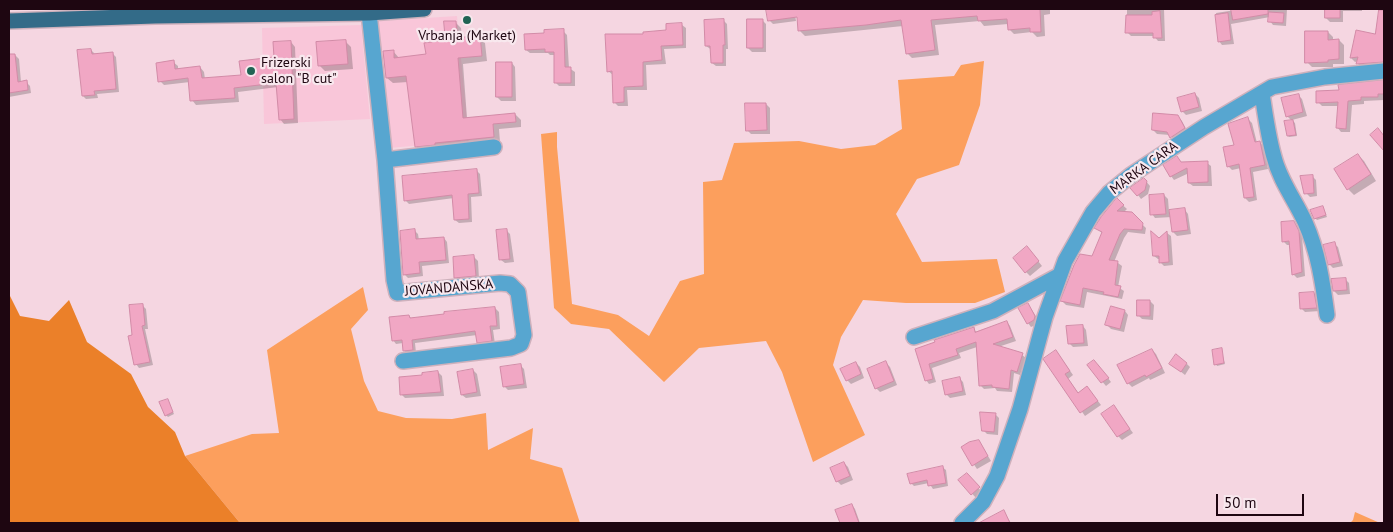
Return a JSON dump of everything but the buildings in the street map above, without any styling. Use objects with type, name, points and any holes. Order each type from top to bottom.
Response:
[{"type":"main road","points":[[9,21],[248,12],[369,13],[424,9]]},
{"type":"street","name":"JOVANDANSKA","points":[[369,13],[394,280],[397,292],[500,283],[510,284],[518,292],[524,334],[521,344],[511,348],[402,361]]},
{"type":"street","name":"MARKA CARA","points":[[962,523],[983,502],[997,476],[1020,408],[1045,317],[1065,261],[1093,212],[1109,193],[1139,169],[1204,127],[1272,87],[1325,77],[1384,71]]},
{"type":"street","points":[[1262,93],[1274,157],[1284,184],[1305,221],[1312,240],[1324,286],[1327,315]]},
{"type":"street","points":[[384,160],[494,147]]},
{"type":"street","points":[[914,337],[992,310],[1060,275]]},
{"type":"shaded area","points":[[457,16],[469,141],[389,148],[377,21]]},
{"type":"shaded area","points":[[361,25],[370,119],[264,124],[262,28]]},
{"type":"shaded area","points":[[984,61],[980,105],[959,165],[917,179],[896,214],[922,262],[997,259],[1005,292],[975,303],[906,303],[863,300],[841,337],[833,365],[865,435],[813,462],[782,372],[766,341],[699,348],[664,382],[609,329],[571,324],[554,308],[541,134],[557,132],[572,304],[618,315],[649,336],[680,281],[704,274],[703,182],[722,180],[734,143],[799,141],[841,149],[875,145],[902,129],[898,80],[954,76],[961,65]]},
{"type":"shaded area","points":[[363,287],[368,310],[351,329],[364,381],[378,411],[406,418],[452,419],[486,413],[488,450],[533,428],[530,459],[562,468],[580,523],[240,523],[185,456],[252,434],[279,433],[267,350]]},
{"type":"shaded area","points":[[9,294],[20,316],[49,321],[69,300],[87,342],[131,374],[148,407],[175,432],[185,456],[240,523],[9,523]]},
{"type":"shaded area","points":[[1355,512],[1380,523],[1350,523]]},
{"type":"place","name":"Vrbanja (Market)","points":[[467,20]]},
{"type":"place","name":"Frizerski salon \"B cut\"","points":[[251,71]]}]
